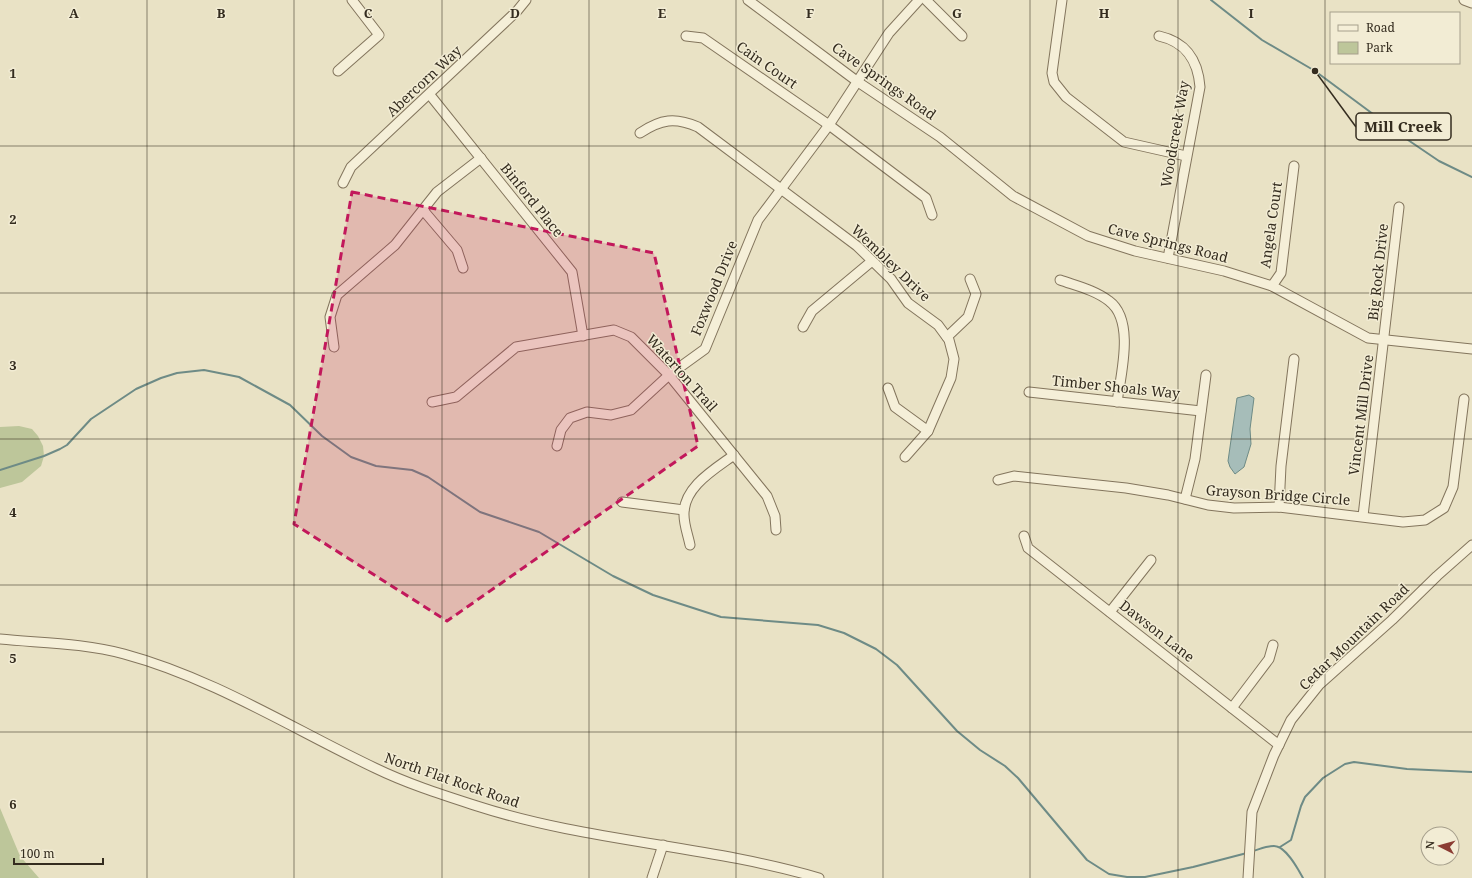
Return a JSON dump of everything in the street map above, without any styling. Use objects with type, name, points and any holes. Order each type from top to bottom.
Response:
[{"type":"street","points":[[338,71],[379,35],[352,0]]},
{"type":"street","name":"Abercorn Way","points":[[344,183],[350,167],[430,95],[517,11],[526,0]]},
{"type":"street","name":"Cave Springs Road","points":[[748,0],[858,82],[940,136],[1013,196],[1088,236],[1135,251],[1224,271],[1272,286],[1368,338],[1384,341],[1472,349]]},
{"type":"street","name":"Foxwood Drive","points":[[557,446],[561,430],[570,418],[587,412],[611,415],[631,410],[669,375],[705,349],[758,220],[829,125],[889,33],[919,0]]},
{"type":"street","points":[[926,0],[962,36]]},
{"type":"street","points":[[1062,0],[1052,73],[1054,82],[1066,96],[1124,142],[1186,156]]},
{"type":"street","points":[[1464,0],[1472,3]]},
{"type":"street","name":"Cain Court","points":[[686,36],[703,38],[829,125],[926,198],[932,215]]},
{"type":"street","name":"Woodcreek Way","points":[[1159,36],[1170,38],[1185,49],[1194,60],[1199,73],[1200,87],[1168,258]]},
{"type":"street","name":"Binford Place","points":[[430,95],[572,272],[583,336]]},
{"type":"street","name":"Wembley Drive","points":[[640,133],[652,125],[672,120],[683,121],[698,127],[857,246],[891,279],[908,303],[938,325],[947,337],[954,359],[951,378],[928,431],[905,457]]},
{"type":"street","points":[[334,347],[330,318],[338,295],[395,244],[437,192],[481,158]]},
{"type":"street","name":"Angela Court","points":[[1272,286],[1281,273],[1294,166]]},
{"type":"street","name":"Big Rock Drive","points":[[1384,341],[1399,207]]},
{"type":"street","points":[[423,210],[457,250],[463,268]]},
{"type":"street","points":[[803,327],[812,311],[872,261]]},
{"type":"street","points":[[947,337],[968,318],[976,294],[970,279]]},
{"type":"street","points":[[1060,280],[1096,293],[1110,302],[1122,318],[1124,338],[1118,402]]},
{"type":"street","name":"Waterton Trail","points":[[432,402],[456,397],[516,347],[614,330],[631,337],[669,375],[768,496],[775,516],[776,530]]},
{"type":"street","name":"Vincent Mill Drive","points":[[1363,516],[1384,341]]},
{"type":"street","points":[[1279,507],[1281,466],[1294,359]]},
{"type":"street","points":[[1185,499],[1195,459],[1206,376]]},
{"type":"street","points":[[888,388],[895,407],[928,431]]},
{"type":"street","name":"Timber Shoals Way","points":[[1029,392],[1201,411]]},
{"type":"street","name":"Grayson Bridge Circle","points":[[998,480],[1014,476],[1126,488],[1185,499],[1208,505],[1234,508],[1279,507],[1403,522],[1425,520],[1444,508],[1453,487],[1464,399]]},
{"type":"street","points":[[690,545],[684,510],[686,500],[701,480],[734,455]]},
{"type":"street","points":[[622,502],[684,510]]},
{"type":"street","name":"Dawson Lane","points":[[1024,536],[1028,548],[1279,745]]},
{"type":"street","name":"Cedar Mountain Road","points":[[1248,878],[1252,812],[1279,745],[1291,720],[1319,685],[1392,620],[1437,576],[1472,545]]},
{"type":"street","points":[[1110,612],[1151,560]]},
{"type":"street","name":"North Flat Rock Road","points":[[0,639],[86,646],[141,659],[192,678],[375,768],[438,793],[514,818],[561,828],[774,866],[819,878]]},
{"type":"street","points":[[1232,708],[1269,659],[1272,644]]},
{"type":"street","points":[[652,878],[663,845]]},
{"type":"highlighted area","points":[[352,192],[654,253],[698,446],[447,621],[294,524]]},
{"type":"green space","points":[[19,426],[32,429],[38,436],[43,446],[44,456],[41,466],[22,482],[0,488],[0,427]]},
{"type":"green space","points":[[0,808],[20,856],[39,878],[0,878]]},
{"type":"water","points":[[1249,395],[1254,398],[1250,429],[1251,444],[1244,467],[1235,474],[1228,461],[1237,398]]},
{"type":"waterway","points":[[1211,0],[1262,40],[1315,71],[1408,140],[1439,161],[1472,177]]},
{"type":"waterway","points":[[0,470],[44,456],[60,449],[67,445],[91,419],[136,389],[161,378],[177,373],[204,370],[239,377],[290,405],[322,436],[351,457],[376,466],[412,470],[428,477],[480,512],[539,532],[613,576],[653,595],[721,617],[818,625],[844,633],[876,649],[897,665],[957,731],[980,750],[1005,766],[1018,778],[1087,860],[1109,874],[1127,877],[1145,877],[1193,867],[1247,853]]},
{"type":"waterway","points":[[1280,847],[1291,840],[1305,797],[1323,778],[1345,764],[1354,762],[1407,769],[1472,772]]},
{"type":"waterway","points":[[1253,851],[1269,846],[1278,847],[1287,854],[1303,878]]},
{"type":"place","name":"Mill Creek","points":[[1315,71]]}]
